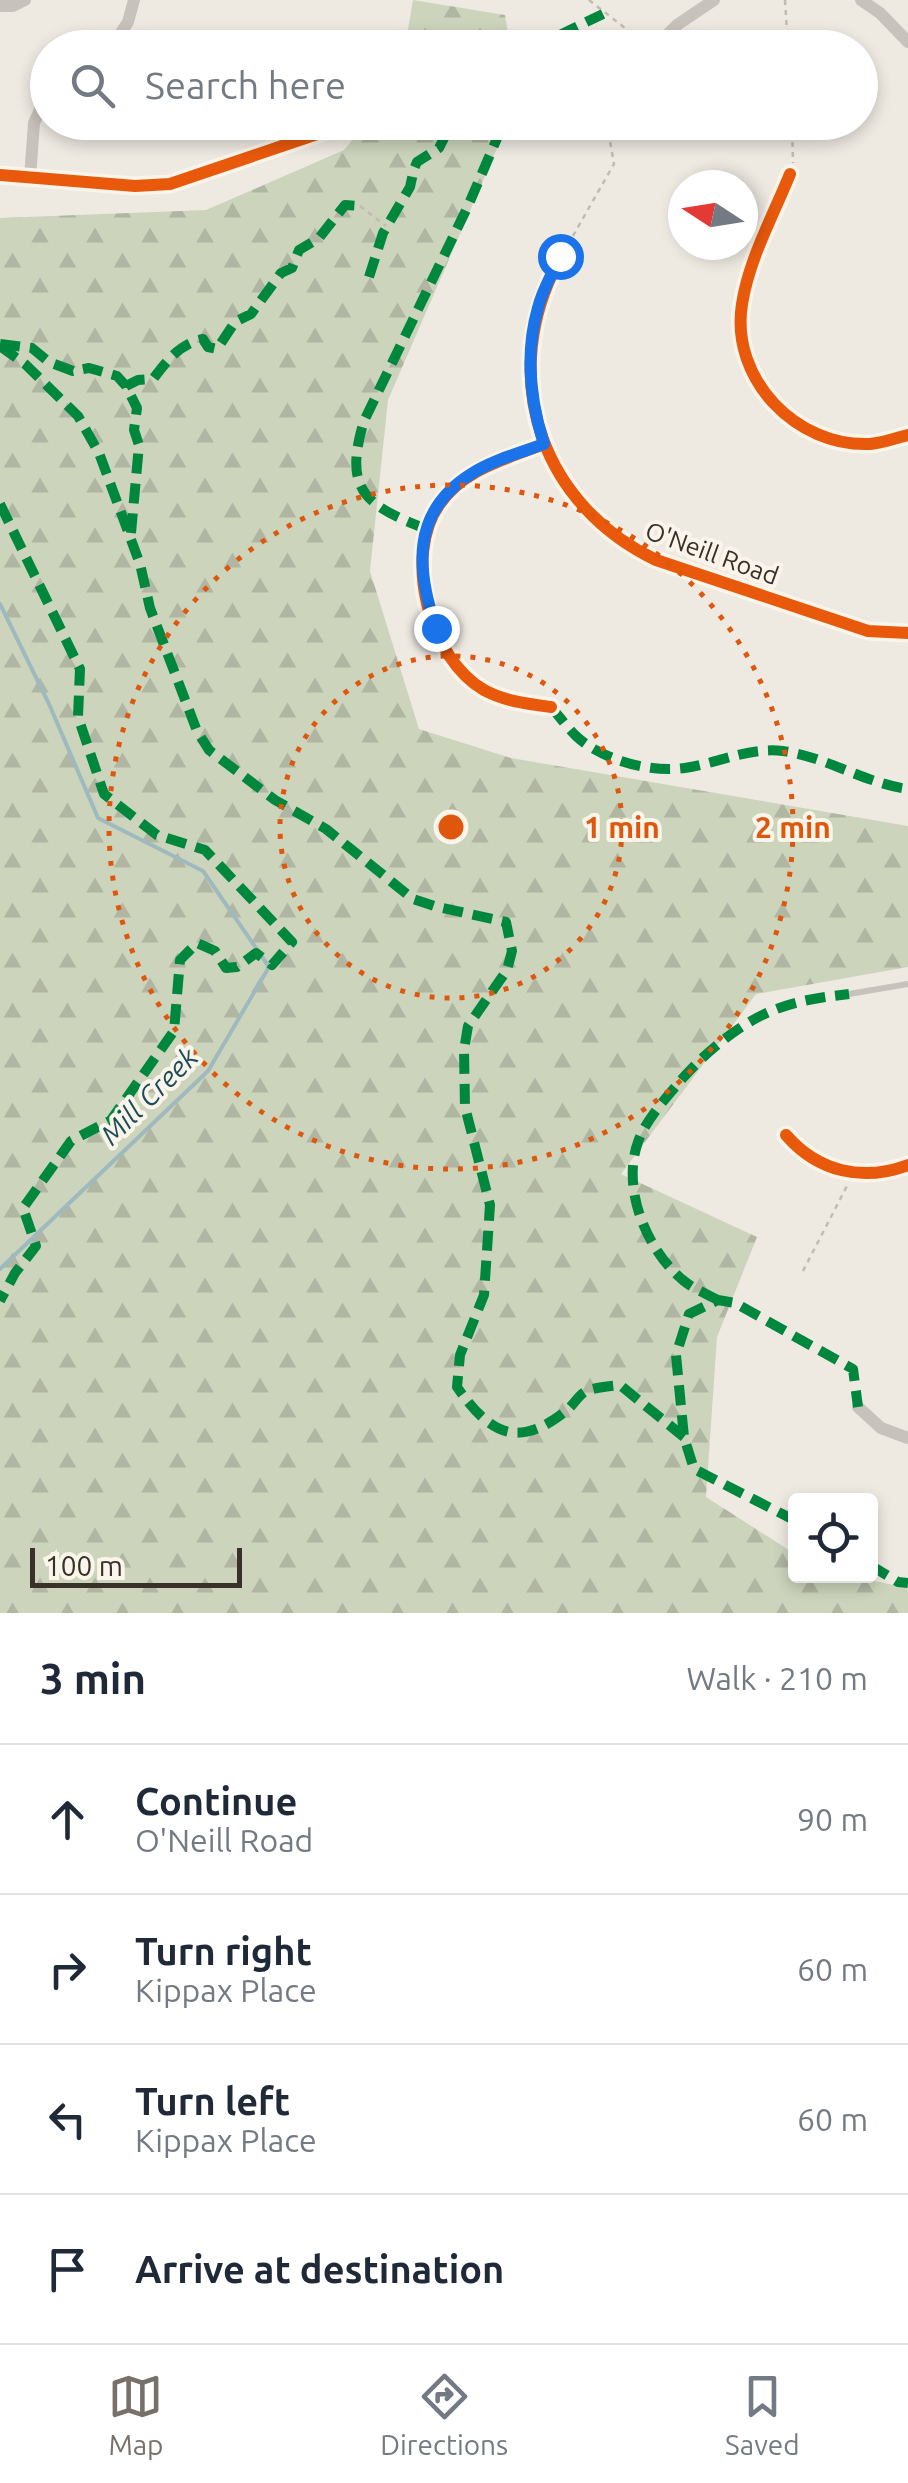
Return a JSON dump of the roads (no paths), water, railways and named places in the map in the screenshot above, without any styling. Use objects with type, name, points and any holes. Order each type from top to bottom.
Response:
[{"type":"street","points":[[0,6],[13,6],[24,0]]},
{"type":"street","points":[[123,30],[134,0]]},
{"type":"street","points":[[672,30],[714,0]]},
{"type":"street","points":[[861,0],[908,42]]},
{"type":"street","points":[[30,178],[33,140]]},
{"type":"street","points":[[0,175],[134,186],[170,184],[300,140]]},
{"type":"street","points":[[790,174],[744,297],[741,329],[749,366],[766,396],[781,411],[816,433],[871,444],[908,435]]},
{"type":"street","name":"O'Neill Road","points":[[554,272],[538,304],[531,342],[532,396],[544,444],[578,502],[628,546],[699,576],[868,631],[908,632]]},
{"type":"street","points":[[544,444],[470,474],[453,489],[439,504],[426,529],[420,555],[426,600],[436,628],[464,674],[484,690],[551,706]]},
{"type":"street","points":[[786,1136],[808,1157],[853,1173],[889,1172],[908,1165]]},
{"type":"street","points":[[858,1407],[882,1428],[908,1438]]},
{"type":"lane","points":[[850,994],[908,984]]},
{"type":"waterway","name":"Mill Creek","points":[[0,604],[98,818],[203,871],[269,967],[208,1071],[0,1269]]}]
